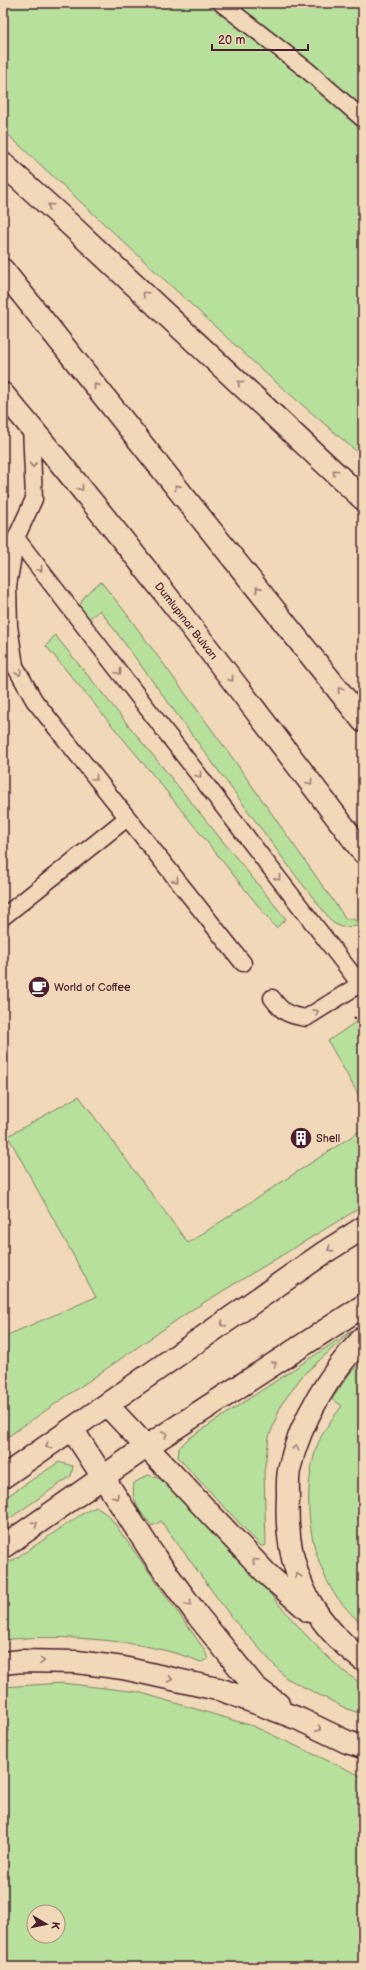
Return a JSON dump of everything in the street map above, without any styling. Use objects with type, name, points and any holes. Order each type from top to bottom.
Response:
[{"type":"main road","points":[[3,164],[64,218],[363,499]]},
{"type":"main road","points":[[3,270],[363,721]]},
{"type":"main road","name":"Dumlupınar Bulvarı","points":[[3,394],[64,466],[273,732],[363,852]]},
{"type":"main road","points":[[3,1477],[325,1252],[363,1228]]},
{"type":"main road","points":[[3,1547],[146,1446],[231,1393],[363,1306]]},
{"type":"main road","points":[[324,1625],[303,1591],[290,1552],[287,1511],[289,1467],[303,1427],[321,1392],[351,1351],[363,1338]]},
{"type":"main road","points":[[107,1405],[268,1575],[363,1660]]},
{"type":"main road","points":[[72,1429],[156,1559],[198,1616],[254,1687],[299,1719]]},
{"type":"main road","points":[[3,1663],[21,1661],[77,1662],[123,1668],[222,1690],[299,1719],[347,1742],[363,1747]]},
{"type":"lane","points":[[221,3],[307,70],[363,119]]},
{"type":"lane","points":[[30,426],[34,499],[16,538],[8,586],[9,626],[15,666],[34,700],[243,964]]},
{"type":"lane","points":[[16,538],[361,984],[306,1018],[292,1016],[282,1011],[272,998]]},
{"type":"lane","points":[[3,917],[127,818]]},
{"type":"green space","points":[[3,3],[363,3],[363,457],[263,371],[3,130]]},
{"type":"green space","points":[[101,582],[126,613],[229,753],[346,919],[354,919],[359,926],[341,927],[333,923],[296,876],[100,610],[85,622],[81,616],[80,610],[83,599],[86,594]]},
{"type":"green space","points":[[55,635],[286,919],[276,928],[159,782],[46,646]]},
{"type":"green space","points":[[363,1017],[363,1103],[328,1041]]},
{"type":"green space","points":[[79,1096],[188,1243],[363,1129],[363,1206],[190,1311],[3,1440],[3,1337],[96,1297],[8,1136]]},
{"type":"green space","points":[[353,1330],[303,1375],[281,1405],[269,1437],[264,1472],[266,1544],[265,1546],[261,1546],[178,1457],[179,1448],[188,1439]]},
{"type":"green space","points":[[363,1361],[363,1627],[335,1595],[324,1575],[313,1542],[310,1525],[309,1490],[314,1456],[318,1443],[325,1430],[342,1406],[332,1399],[351,1372]]},
{"type":"green space","points":[[59,1462],[73,1466],[71,1476],[3,1523],[3,1499]]},
{"type":"green space","points":[[148,1475],[161,1479],[248,1569],[316,1645],[346,1673],[363,1685],[363,1714],[347,1709],[286,1678],[232,1618],[161,1521],[152,1526],[137,1506],[133,1490],[134,1483]]},
{"type":"green space","points":[[96,1507],[109,1516],[204,1649],[208,1659],[201,1662],[180,1654],[156,1648],[104,1640],[50,1637],[3,1640],[3,1567],[85,1512]]},
{"type":"green space","points":[[62,1683],[138,1692],[253,1726],[363,1777],[363,1967],[3,1967],[3,1687]]},
{"type":"place","name":"World of Coffee","points":[[39,987]]},
{"type":"place","name":"Shell","points":[[301,1138]]}]
